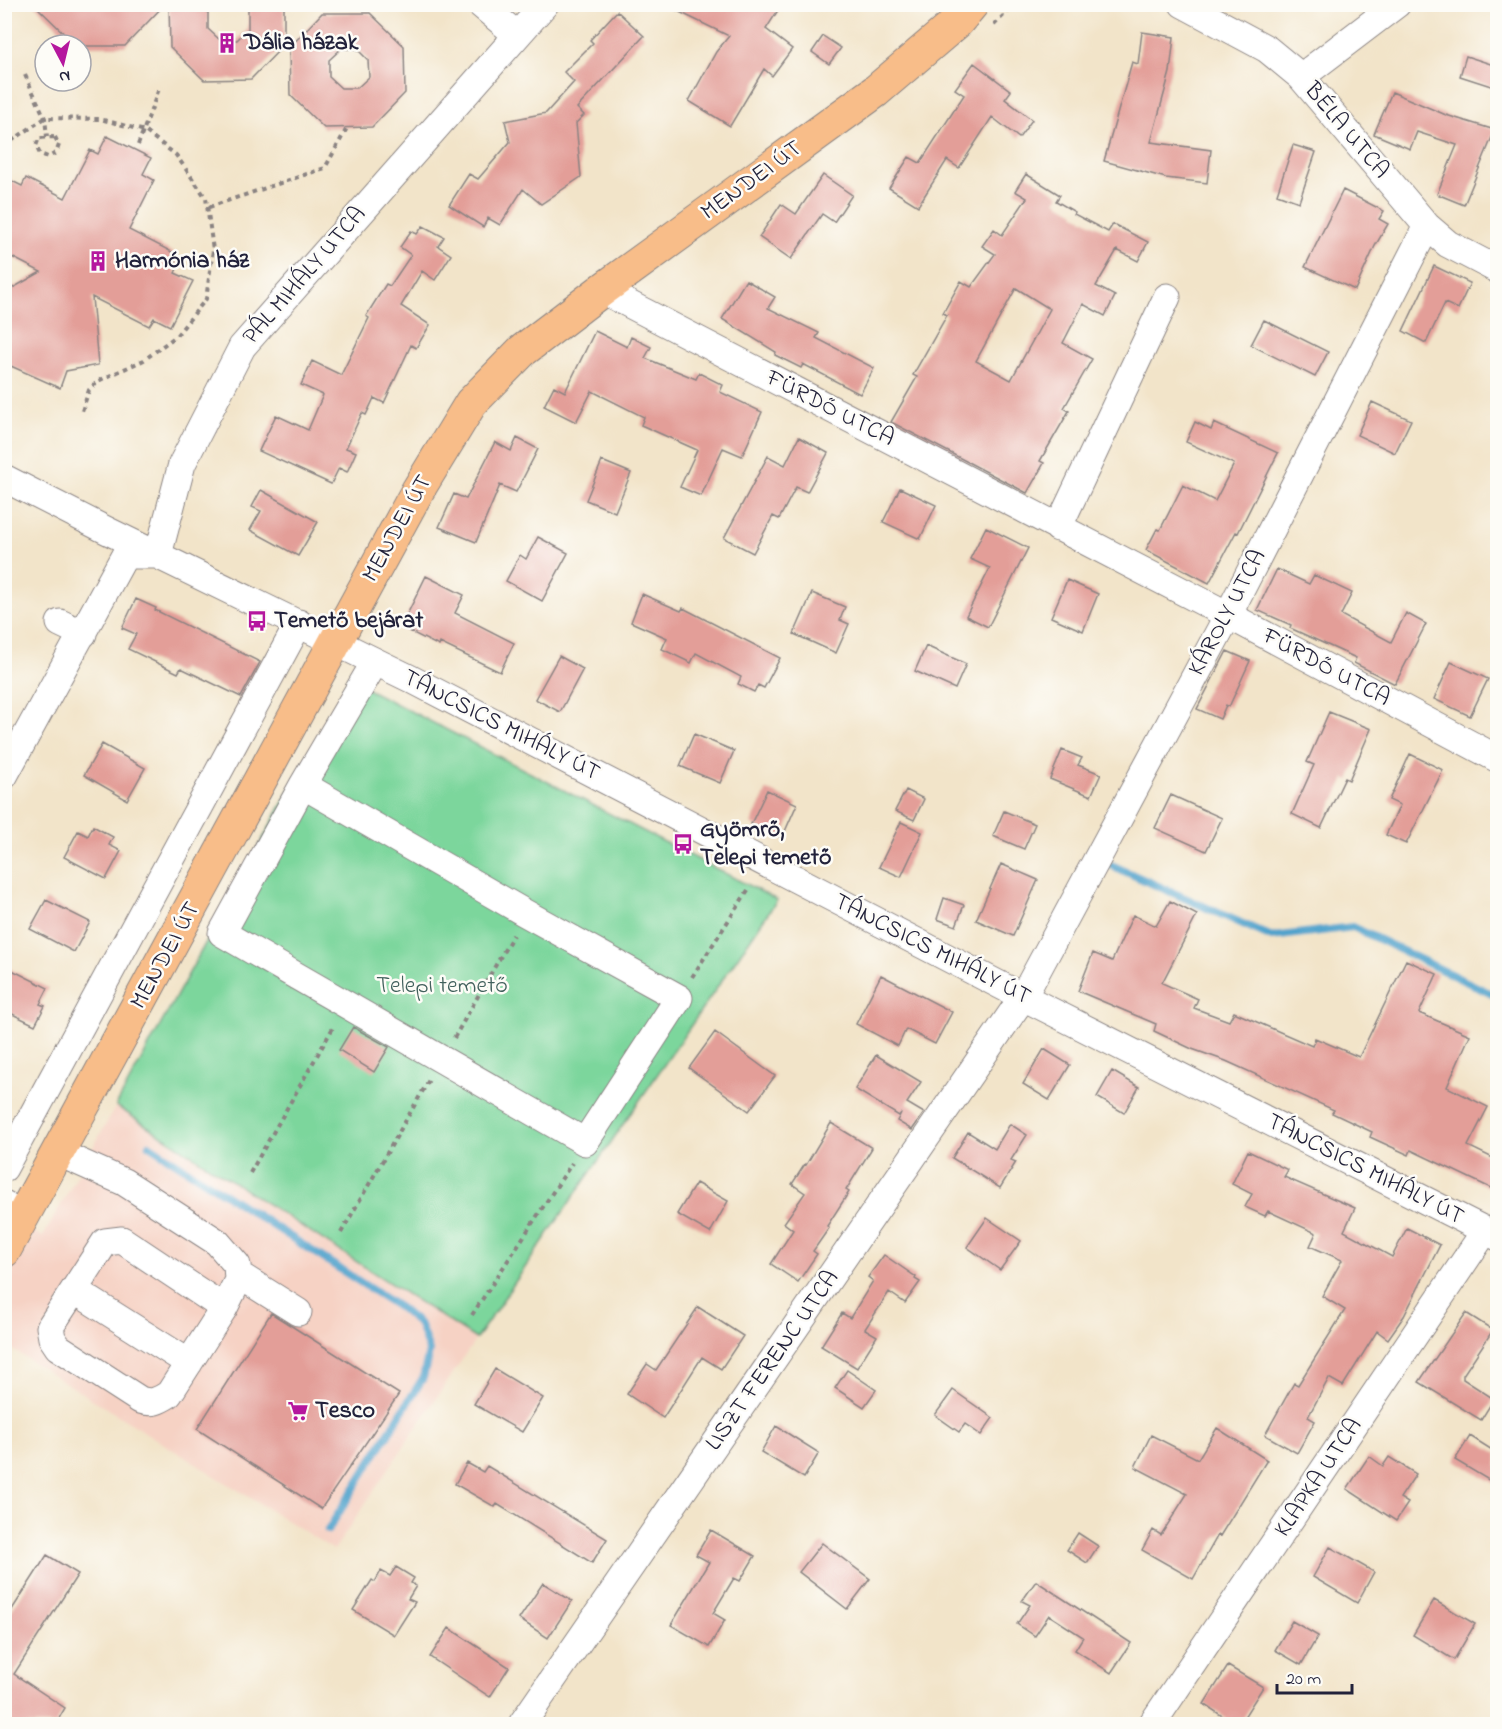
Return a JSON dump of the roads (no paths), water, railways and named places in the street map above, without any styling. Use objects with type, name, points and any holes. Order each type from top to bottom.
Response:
[{"type":"main road","name":"MENDEI ÚT","points":[[4,1251],[14,1210],[59,1153],[418,490],[471,404],[522,351],[602,290],[876,91],[957,22],[972,4]]},
{"type":"street","points":[[480,4],[517,35]]},
{"type":"street","name":"PÁL MIHÁLY UTCA","points":[[158,555],[182,464],[242,347],[545,4]]},
{"type":"street","name":"BÉLA UTCA","points":[[1183,4],[1267,49],[1301,77],[1427,226],[1448,244],[1497,270]]},
{"type":"street","points":[[1301,77],[1397,4]]},
{"type":"street","name":"KÁROLY UTCA","points":[[1023,997],[1228,615],[1427,226]]},
{"type":"street","name":"FÜRDŐ UTCA","points":[[602,290],[1228,615],[1497,759]]},
{"type":"street","points":[[1058,528],[1167,297]]},
{"type":"street","name":"TÁNCSICS MIHÁLY ÚT","points":[[4,478],[299,623],[1023,997],[1491,1234]]},
{"type":"street","points":[[4,776],[71,629],[125,555],[158,555]]},
{"type":"street","name":"MENDEI ÚT","points":[[4,1168],[299,623]]},
{"type":"street","points":[[303,785],[525,914],[679,998],[585,1142],[222,933],[303,785],[375,662]]},
{"type":"street","name":"LISZT FERENC UTCA","points":[[522,1725],[1023,997]]},
{"type":"street","points":[[59,1153],[124,1182],[216,1242],[237,1265],[239,1275],[224,1308],[169,1394],[159,1401],[149,1403],[140,1400],[58,1347],[52,1338],[50,1327],[105,1242],[122,1240],[224,1308]]},
{"type":"street","name":"KLAPKA UTCA","points":[[1152,1725],[1491,1234]]},
{"type":"street","points":[[239,1275],[298,1312]]},
{"type":"street","points":[[74,1290],[189,1363]]},
{"type":"waterway","points":[[1111,865],[1272,937],[1353,927],[1498,997]]},
{"type":"waterway","points":[[149,1145],[400,1308],[420,1325],[429,1351],[423,1378],[328,1530]]},
{"type":"place","name":"Dália házak","points":[[227,43]]},
{"type":"place","name":"Harmónia ház","points":[[98,261]]},
{"type":"place","name":"Temető bejárat","points":[[257,621]]},
{"type":"place","name":"Gyömrő, Telepi temető","points":[[683,844]]},
{"type":"place","name":"Tesco","points":[[298,1411]]},
{"type":"park label","name":"Telepi temető","points":[[442,986]]}]
